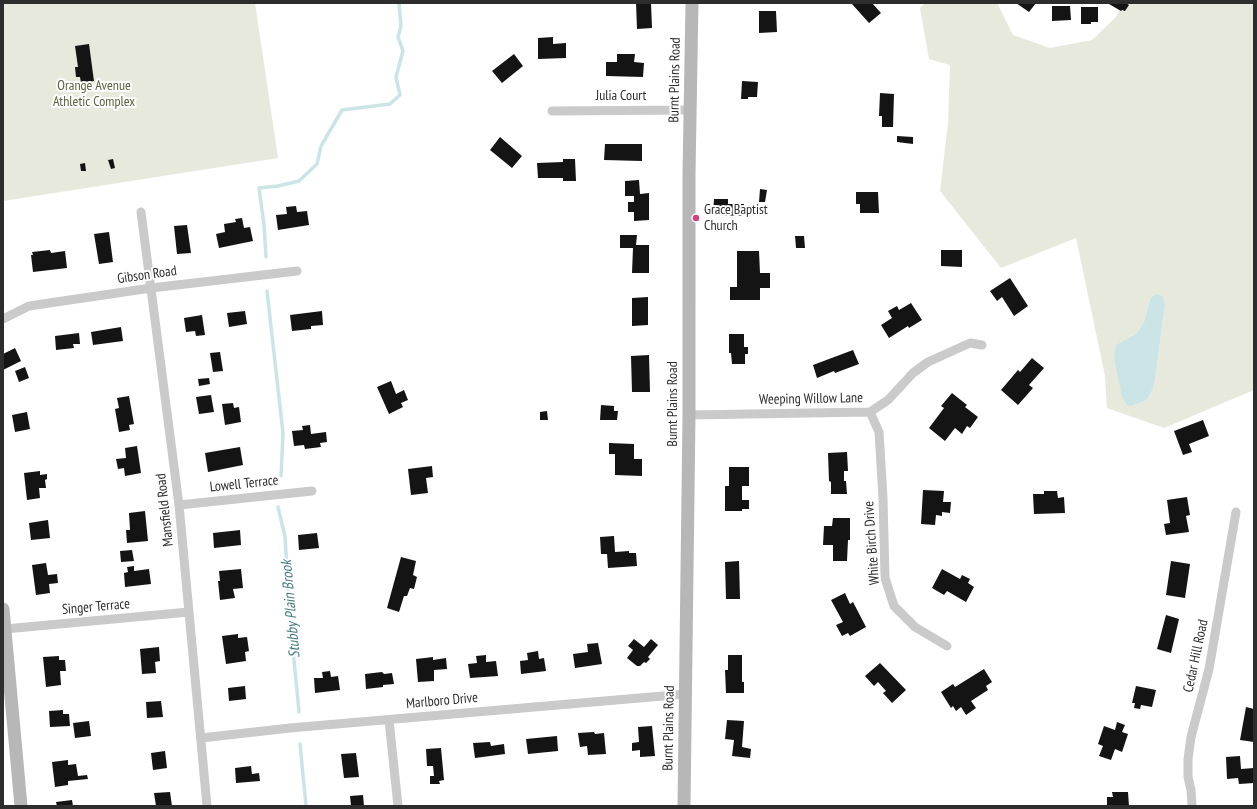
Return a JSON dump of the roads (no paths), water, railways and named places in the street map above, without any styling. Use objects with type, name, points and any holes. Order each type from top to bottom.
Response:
[{"type":"main road","name":"Burnt Plains Road","points":[[684,806],[692,3]]},
{"type":"main road","points":[[3,609],[21,806]]},
{"type":"street","name":"Julia Court","points":[[552,110],[690,110]]},
{"type":"street","name":"Mansfield Road","points":[[141,212],[179,505],[207,806]]},
{"type":"street","name":"Gibson Road","points":[[3,319],[29,306],[151,288],[297,271]]},
{"type":"street","name":"Weeping Willow Lane","points":[[689,415],[870,412],[888,400],[913,373],[928,362],[970,343],[982,345]]},
{"type":"street","name":"White Birch Drive","points":[[870,412],[879,432],[885,578],[894,606],[915,628],[947,646]]},
{"type":"street","name":"Lowell Terrace","points":[[179,505],[312,491]]},
{"type":"street","name":"Cedar Hill Road","points":[[1192,806],[1188,777],[1188,759],[1191,738],[1210,668],[1236,512]]},
{"type":"street","name":"Singer Terrace","points":[[5,629],[189,612]]},
{"type":"street","name":"Marlboro Drive","points":[[201,738],[290,728],[686,694]]},
{"type":"street","points":[[389,720],[398,806]]},
{"type":"water","points":[[1157,294],[1162,296],[1165,305],[1153,388],[1149,397],[1145,401],[1132,406],[1127,405],[1122,397],[1115,363],[1114,354],[1116,345],[1136,334],[1144,322],[1150,299]]},
{"type":"waterway","name":"Stubby Plain Brook","points":[[266,257],[264,225],[259,188],[278,186],[299,181],[317,164],[321,146],[342,110],[390,104],[400,95],[396,77],[403,51],[398,37],[401,26],[399,3]]},
{"type":"waterway","name":"Stubby Plain Brook","points":[[267,291],[283,433],[281,476]]},
{"type":"waterway","name":"Stubby Plain Brook","points":[[278,507],[285,537],[290,619],[299,712]]},
{"type":"waterway","name":"Stubby Plain Brook","points":[[300,744],[306,806]]},
{"type":"place","name":"Grace Baptist Church","points":[[696,218]]},
{"type":"park label","name":"Orange Avenue Athletic Complex","points":[[94,94]]}]
